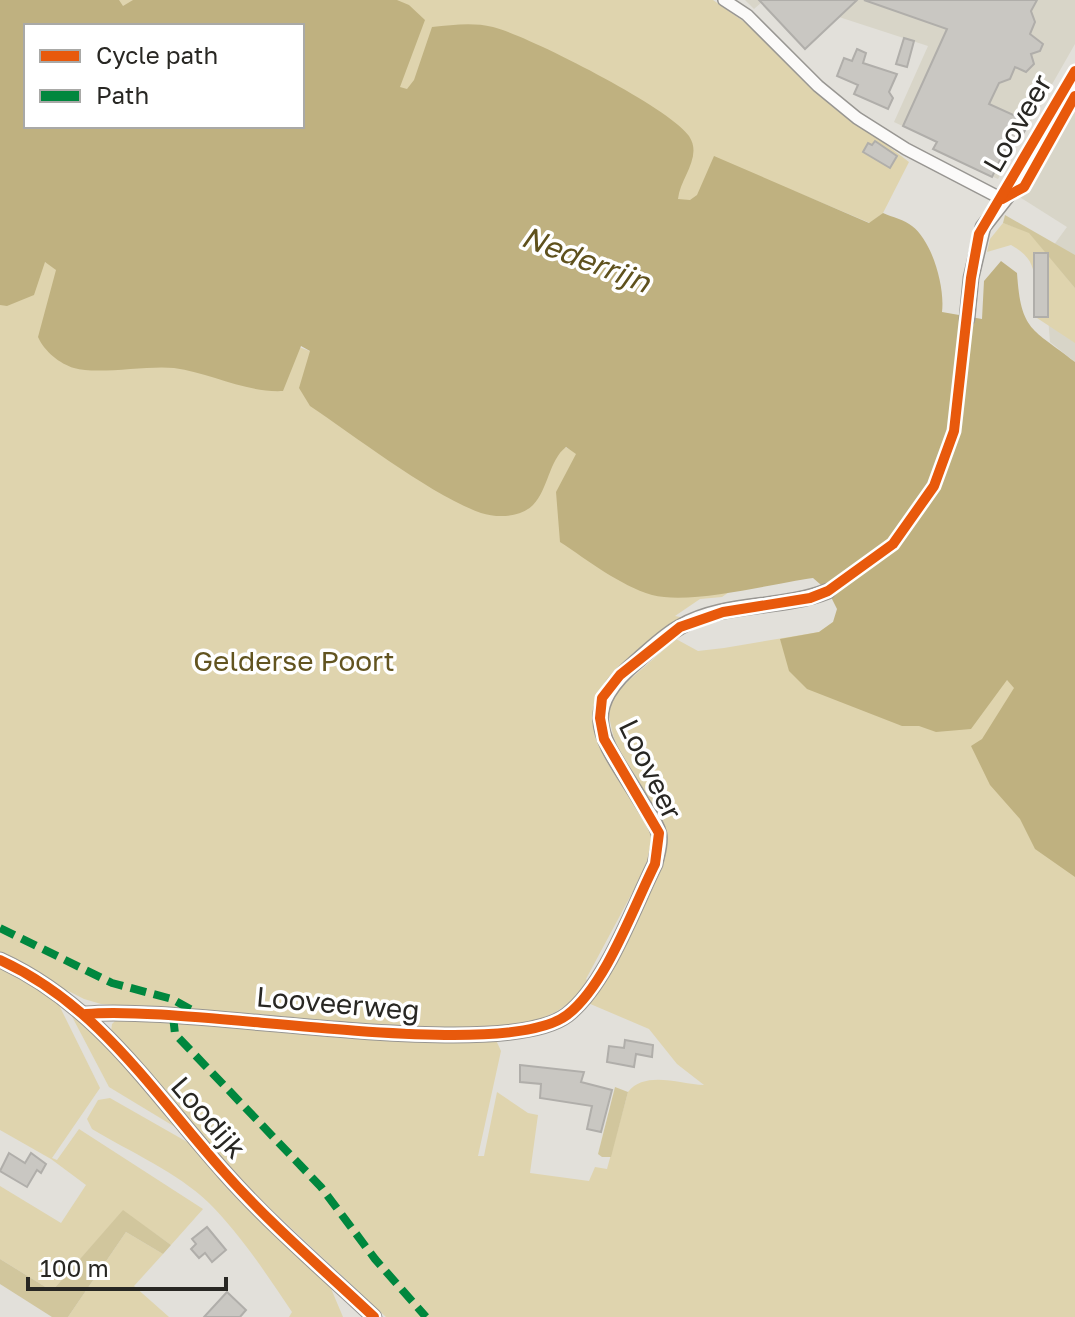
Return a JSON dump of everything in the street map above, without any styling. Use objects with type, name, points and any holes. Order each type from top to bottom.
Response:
[{"type":"street","name":"Looveer","points":[[724,0],[747,15],[818,86],[857,118],[906,149],[1002,199]]},
{"type":"street","name":"Looveer","points":[[967,319],[979,234],[1002,199],[1015,186],[1075,86]]},
{"type":"street","name":"Looveer","points":[[578,1004],[601,972],[655,864],[659,844],[655,824],[604,739],[600,718],[602,698],[620,675],[680,627],[723,612],[810,598],[828,591]]},
{"type":"street","name":"Loodijk","points":[[0,960],[45,984],[86,1014],[225,1173],[374,1317]]},
{"type":"street","name":"Looveerweg","points":[[86,1014],[241,1019],[432,1035],[521,1029],[551,1023],[578,1004]]},
{"type":"shaded area","points":[[745,0],[1075,0],[1075,44],[998,179],[933,149],[936,142],[894,122],[928,46],[839,17],[805,49],[762,2],[754,9]]},
{"type":"shaded area","points":[[1075,101],[1075,362],[1050,342],[1048,317],[1048,253],[1067,227],[1018,196]]},
{"type":"shaded area","points":[[1005,215],[1075,255],[1075,288],[1029,233],[1003,223]]},
{"type":"shaded area","points":[[615,1087],[628,1092],[611,1157],[602,1157],[598,1154]]},
{"type":"shaded area","points":[[123,1210],[171,1245],[163,1254],[126,1232],[68,1317],[52,1317],[0,1284],[0,1259],[52,1291]]},
{"type":"green space","points":[[96,0],[713,0],[760,33],[829,101],[909,162],[883,213],[870,223],[794,191],[770,239],[304,60],[304,24],[182,24]]},
{"type":"green space","points":[[1003,223],[1029,232],[1075,288],[1075,343],[1037,318],[1034,276],[1029,260],[1022,252],[1011,245],[987,252],[990,239]]},
{"type":"green space","name":"Gelderse Poort","points":[[0,253],[49,263],[299,347],[567,448],[815,577],[732,590],[722,597],[700,599],[675,616],[685,618],[620,667],[601,692],[597,704],[653,836],[653,854],[586,979],[588,981],[575,998],[540,1019],[521,1025],[479,1030],[437,1030],[101,1004],[84,999],[0,956]]},
{"type":"green space","points":[[833,622],[1007,680],[1075,726],[1075,1317],[386,1317],[246,1186],[111,1032],[112,1024],[118,1018],[495,1038],[501,1051],[478,1156],[484,1156],[497,1092],[528,1113],[538,1115],[530,1173],[589,1181],[595,1167],[607,1169],[628,1092],[635,1085],[663,1080],[704,1085],[677,1064],[649,1029],[588,1003],[658,872],[666,837],[619,751],[609,714],[610,697],[676,639],[698,651],[819,632]]},
{"type":"green space","points":[[0,966],[56,999],[100,1088],[52,1158],[57,1160],[79,1129],[203,1209],[171,1245],[123,1211],[52,1291],[0,1259],[0,1186],[61,1223],[86,1185],[51,1159],[0,1130]]},
{"type":"green space","points":[[72,1006],[185,1133],[109,1087],[67,1007]]},
{"type":"green space","points":[[110,1098],[196,1147],[327,1279],[343,1317],[289,1317],[292,1312],[263,1270],[209,1203],[168,1172],[92,1129],[87,1119],[98,1100]]},
{"type":"green space","points":[[126,1232],[163,1254],[134,1286],[169,1317],[68,1317]]},
{"type":"water","name":"Nederrijn","points":[[0,0],[119,0],[123,6],[133,0],[397,0],[409,5],[425,20],[400,87],[407,89],[414,80],[432,27],[470,24],[493,27],[597,74],[677,124],[693,144],[692,160],[678,199],[690,200],[697,195],[714,156],[869,223],[883,213],[902,220],[919,233],[932,254],[939,278],[942,312],[982,319],[984,281],[1001,261],[1017,273],[1022,307],[1031,327],[1075,362],[1075,877],[1035,849],[1020,819],[990,785],[971,746],[982,739],[1014,688],[1007,680],[971,729],[936,732],[919,726],[902,726],[807,689],[789,671],[780,639],[819,632],[833,622],[837,609],[828,591],[813,578],[709,596],[652,595],[604,572],[560,542],[556,492],[576,454],[566,447],[556,459],[533,505],[515,515],[487,515],[461,505],[417,479],[310,406],[299,388],[310,351],[301,346],[283,391],[256,389],[174,368],[84,370],[58,360],[38,337],[56,270],[45,262],[34,295],[7,306],[0,305]]},
{"type":"building","points":[[759,0],[857,0],[805,49]]},
{"type":"building","points":[[864,0],[1037,0],[1031,11],[1035,22],[1030,34],[1043,44],[1040,51],[1031,54],[1034,64],[1026,72],[1015,67],[1010,79],[999,83],[989,104],[1020,118],[1019,124],[1027,127],[1018,142],[1010,139],[992,177],[933,149],[937,142],[903,126],[947,29]]},
{"type":"building","points":[[904,38],[914,41],[907,67],[896,64]]},
{"type":"building","points":[[857,49],[866,53],[863,63],[897,74],[889,92],[893,98],[888,109],[854,94],[858,85],[837,76],[844,58],[852,61]]},
{"type":"building","points":[[875,141],[897,156],[890,168],[863,152],[868,143],[872,145]]},
{"type":"building","points":[[1034,253],[1048,253],[1048,317],[1034,317]]},
{"type":"building","points":[[625,1040],[653,1045],[652,1057],[636,1054],[634,1067],[607,1062],[609,1046],[624,1048]]},
{"type":"building","points":[[520,1065],[584,1072],[581,1082],[612,1090],[601,1132],[587,1129],[592,1106],[540,1098],[541,1084],[520,1082]]},
{"type":"building","points":[[9,1153],[25,1163],[31,1153],[46,1164],[41,1173],[37,1170],[27,1187],[0,1171]]},
{"type":"building","points":[[207,1227],[226,1250],[212,1262],[205,1253],[199,1258],[191,1249],[196,1244],[192,1239]]},
{"type":"building","points":[[227,1292],[246,1310],[240,1317],[204,1317]]},
{"type":"ferry route","points":[[834,586],[888,549],[914,519],[929,493],[949,440],[967,324]]},
{"type":"marked path","points":[[0,928],[112,983],[172,999],[197,1013]]},
{"type":"marked path","points":[[173,1016],[175,1034],[321,1187],[375,1259],[426,1317]]},
{"type":"cycle path","points":[[86,1014],[133,1013],[340,1030],[478,1035],[532,1029],[567,1015],[581,1002],[606,966],[628,923],[655,864],[659,833],[604,739],[600,718],[602,698],[620,675],[680,627],[723,612],[810,598],[828,591],[893,544],[934,486],[954,431],[979,234],[1075,71]]},
{"type":"cycle path","points":[[1002,199],[1024,187],[1075,96]]},
{"type":"cycle path","points":[[0,960],[35,979],[96,1026],[242,1191],[374,1317]]}]
